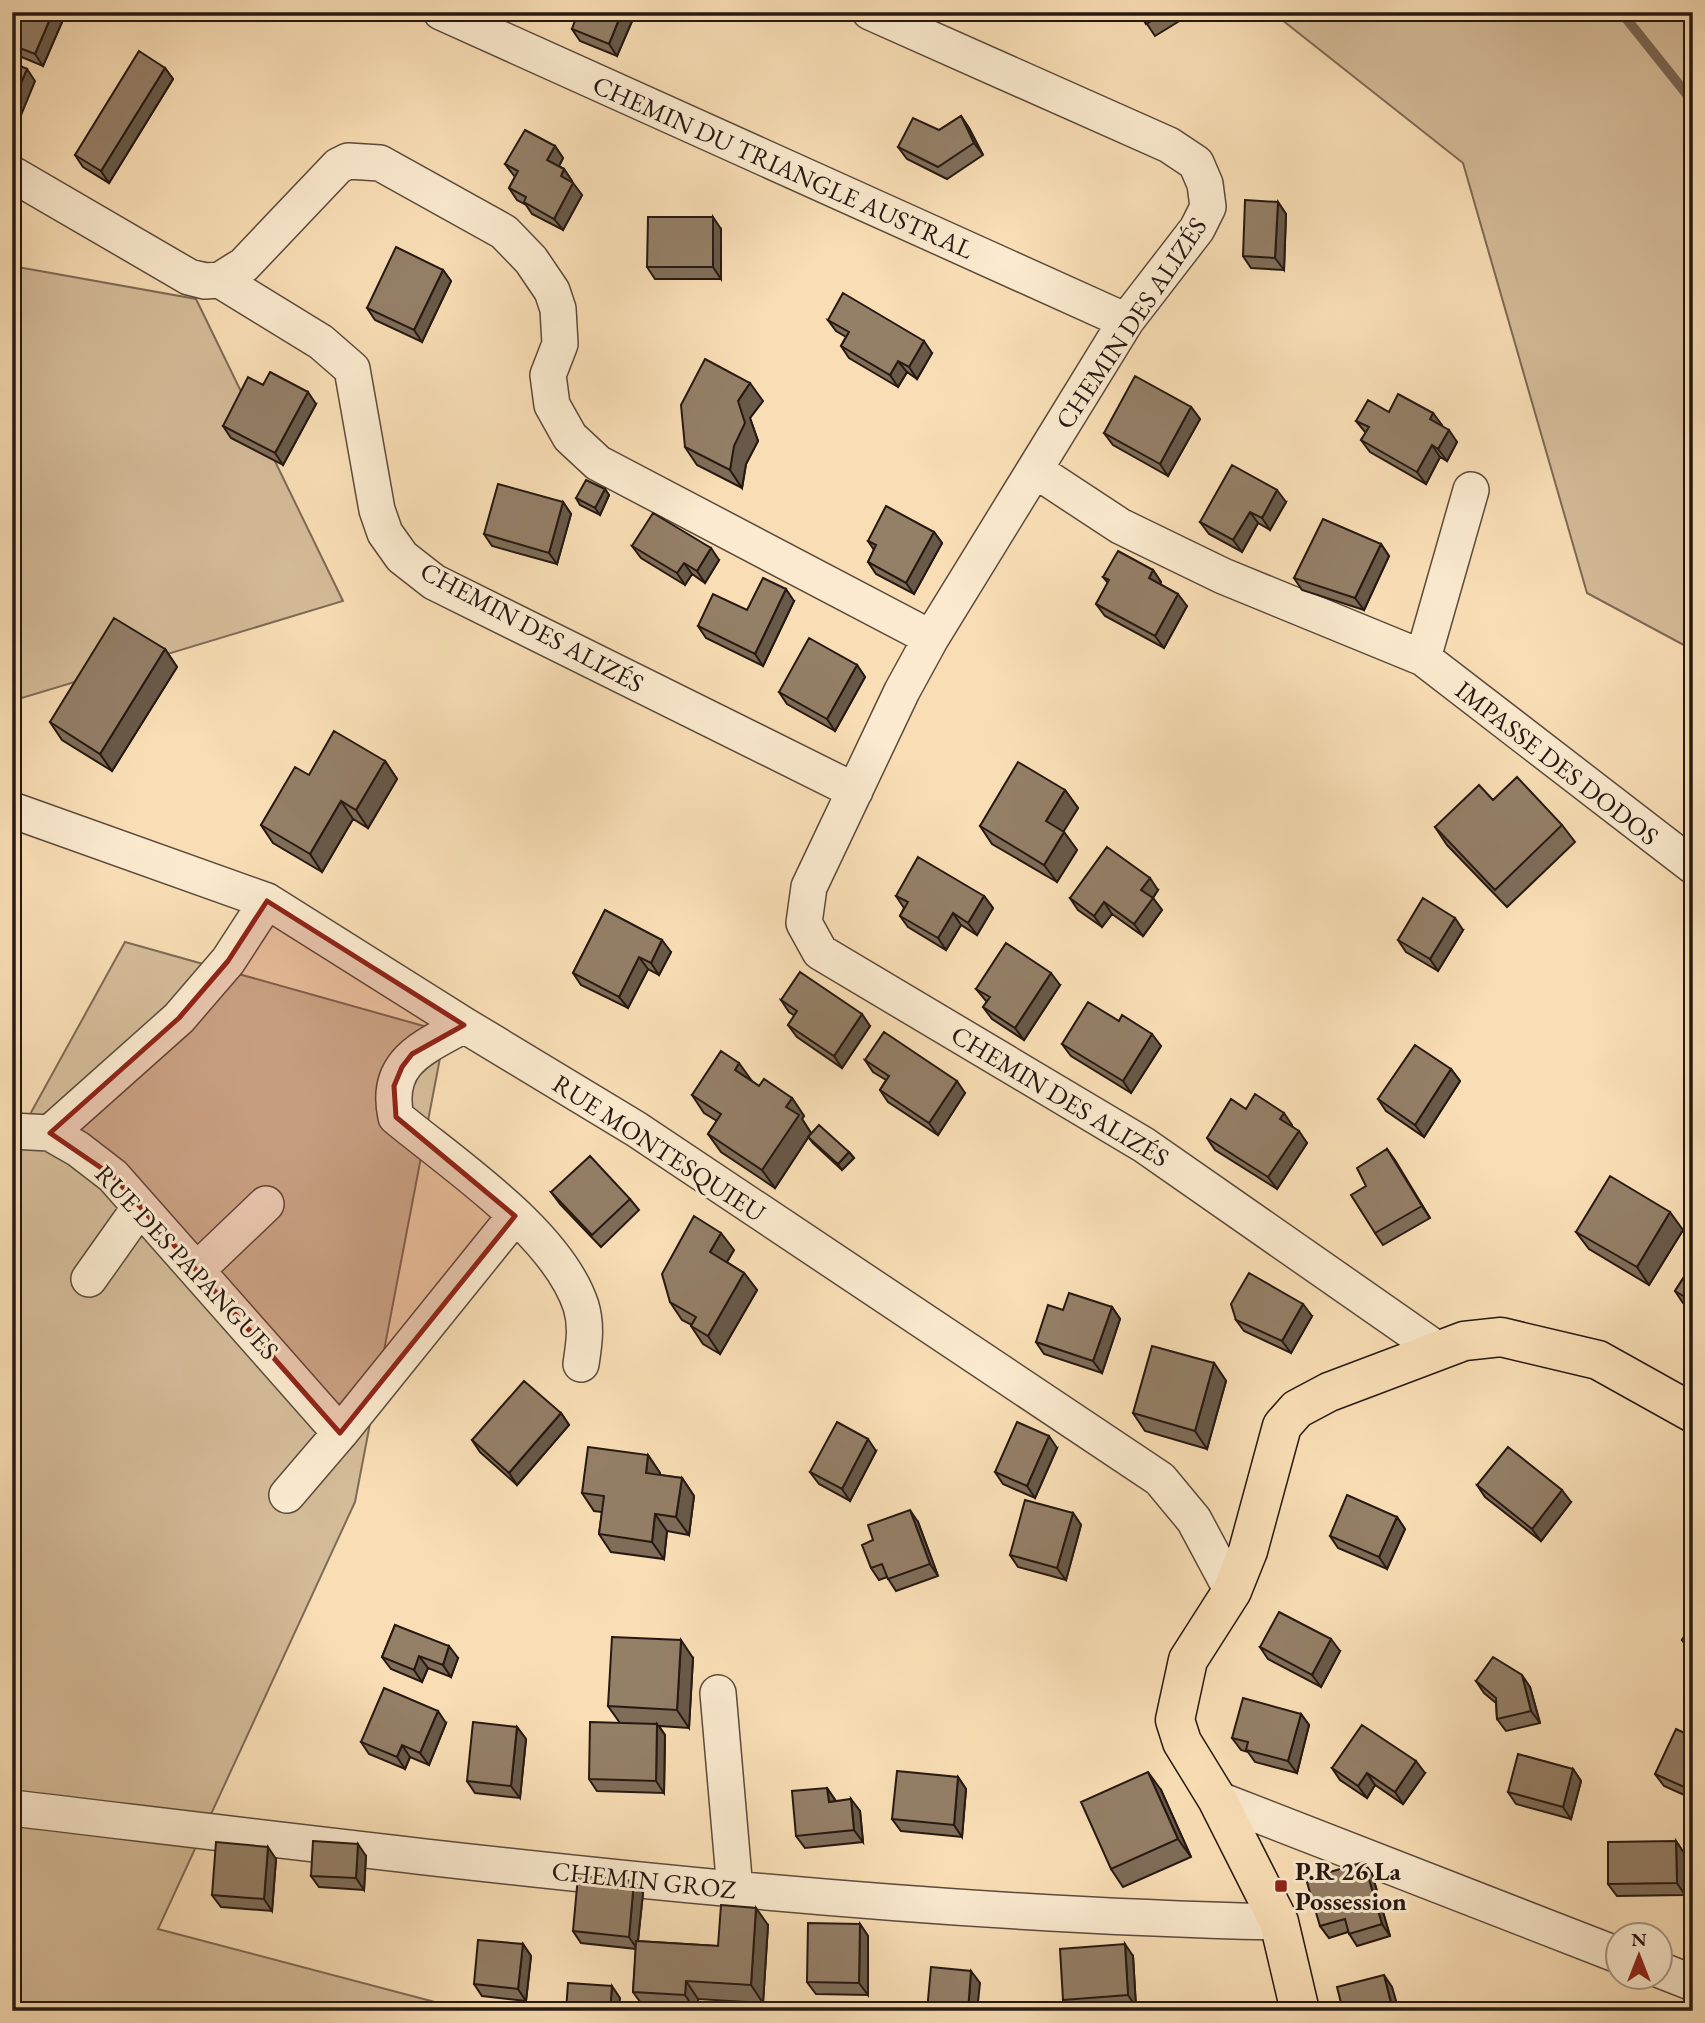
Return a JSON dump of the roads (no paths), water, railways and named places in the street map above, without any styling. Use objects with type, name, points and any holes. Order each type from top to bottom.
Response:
[{"type":"main road","points":[[1300,2011],[1279,1922],[1217,1799],[1182,1742],[1175,1720],[1188,1660],[1232,1591],[1259,1517],[1282,1426],[1297,1409],[1329,1392],[1464,1341],[1501,1337],[1598,1360],[1693,1413]]},
{"type":"street","name":"CHEMIN DU TRIANGLE AUSTRAL","points":[[441,12],[1125,321]]},
{"type":"street","name":"CHEMIN DES ALIZÉS","points":[[870,12],[1170,145],[1196,163],[1205,184],[1208,207],[1197,229],[1125,321],[931,638],[902,691],[809,887],[804,923],[820,952],[1144,1145],[1438,1350]]},
{"type":"street","points":[[220,280],[244,265],[338,166],[348,161],[380,163],[504,232],[531,260],[552,291],[558,309],[560,344],[548,374],[552,405],[570,437],[598,463],[931,638]]},
{"type":"street","name":"CHEMIN DES ALIZÉS","points":[[12,174],[189,277],[205,281],[220,280],[321,342],[352,369],[377,510],[385,533],[402,557],[434,582],[855,791]]},
{"type":"street","name":"IMPASSE DES DODOS","points":[[1035,470],[1120,526],[1223,576],[1423,658],[1693,866]]},
{"type":"street","points":[[1423,658],[1471,490]]},
{"type":"street","name":"RUE MONTESQUIEU","points":[[12,810],[267,901],[636,1129],[1160,1479],[1194,1520],[1232,1591]]},
{"type":"street","points":[[12,1131],[50,1133],[178,1018],[229,961],[267,901]]},
{"type":"street","points":[[464,1025],[412,1054],[402,1067],[394,1086],[396,1117],[515,1216],[563,1265],[576,1295],[585,1335],[581,1364]]},
{"type":"street","name":"RUE DES PAPANGUES","points":[[50,1133],[78,1149],[113,1176],[198,1269],[340,1433]]},
{"type":"street","points":[[198,1269],[266,1204]]},
{"type":"street","points":[[89,1279],[141,1207]]},
{"type":"street","points":[[287,1494],[340,1433],[515,1216]]},
{"type":"street","points":[[718,1693],[735,1890]]},
{"type":"street","points":[[1217,1799],[1604,1950]]},
{"type":"street","name":"CHEMIN GROZ","points":[[12,1808],[637,1882],[1119,1919],[1279,1922]]},
{"type":"street","points":[[1674,1976],[1693,1983]]},
{"type":"waterway","points":[[1621,12],[1693,102]]},
{"type":"place","name":"P.R 26 La Possession","points":[[1281,1886]]}]
